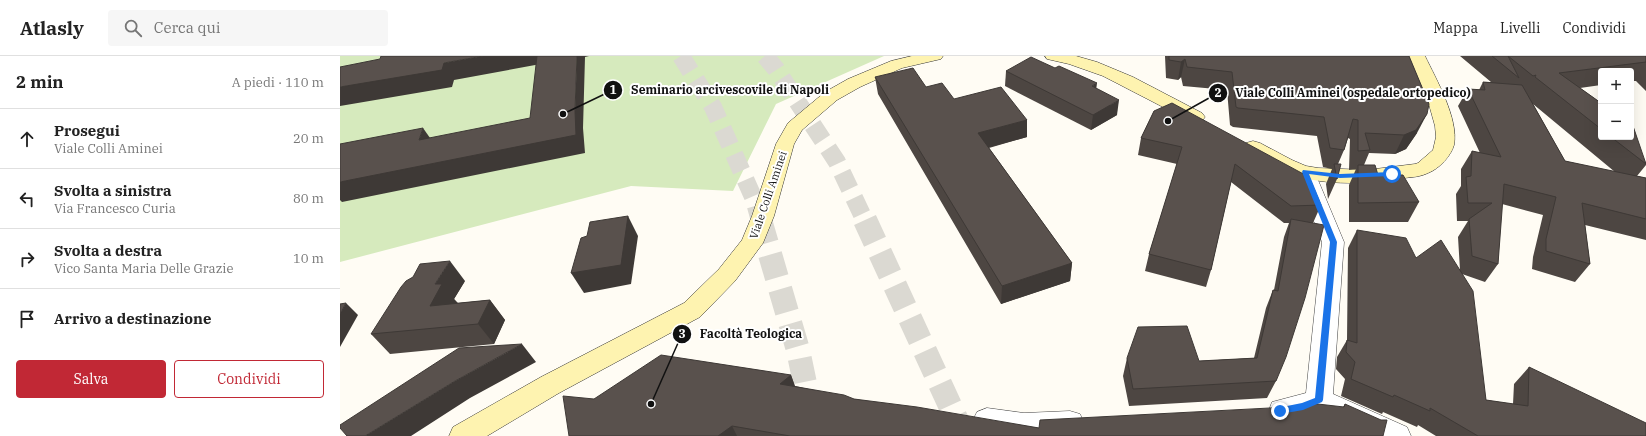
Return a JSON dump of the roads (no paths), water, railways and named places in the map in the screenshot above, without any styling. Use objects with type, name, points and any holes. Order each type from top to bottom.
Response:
[{"type":"main road","name":"Viale Colli Aminei","points":[[463,436],[550,385],[638,340],[692,310],[727,275],[752,243],[763,216],[773,180],[786,144],[796,127],[831,96],[854,83],[897,64],[935,56]]},
{"type":"main road","points":[[1052,56],[1086,63],[1106,70],[1212,126]]},
{"type":"main road","points":[[1238,140],[1277,160],[1305,172],[1340,176],[1392,174],[1420,169],[1435,160],[1444,145],[1445,128],[1440,111],[1417,56]]},
{"type":"street","points":[[1305,172],[1333,242],[1319,400]]},
{"type":"street","points":[[1256,412],[1280,411],[1303,406],[1319,400],[1397,436]]},
{"type":"street","points":[[961,417],[1024,426],[1096,421]]},
{"type":"tunnel","points":[[681,56],[713,107],[754,199],[760,221]]},
{"type":"tunnel","points":[[765,56],[776,69],[837,162],[865,221]]},
{"type":"tunnel","points":[[760,220],[798,350],[816,436]]},
{"type":"tunnel","points":[[865,220],[964,436]]},
{"type":"place","name":"Seminario arcivescovile di Napoli","points":[[563,114]]},
{"type":"place","name":"Viale Colli Aminei (ospedale ortopedico)","points":[[1168,121]]},
{"type":"place","name":"Facoltà Teologica","points":[[651,404]]}]
